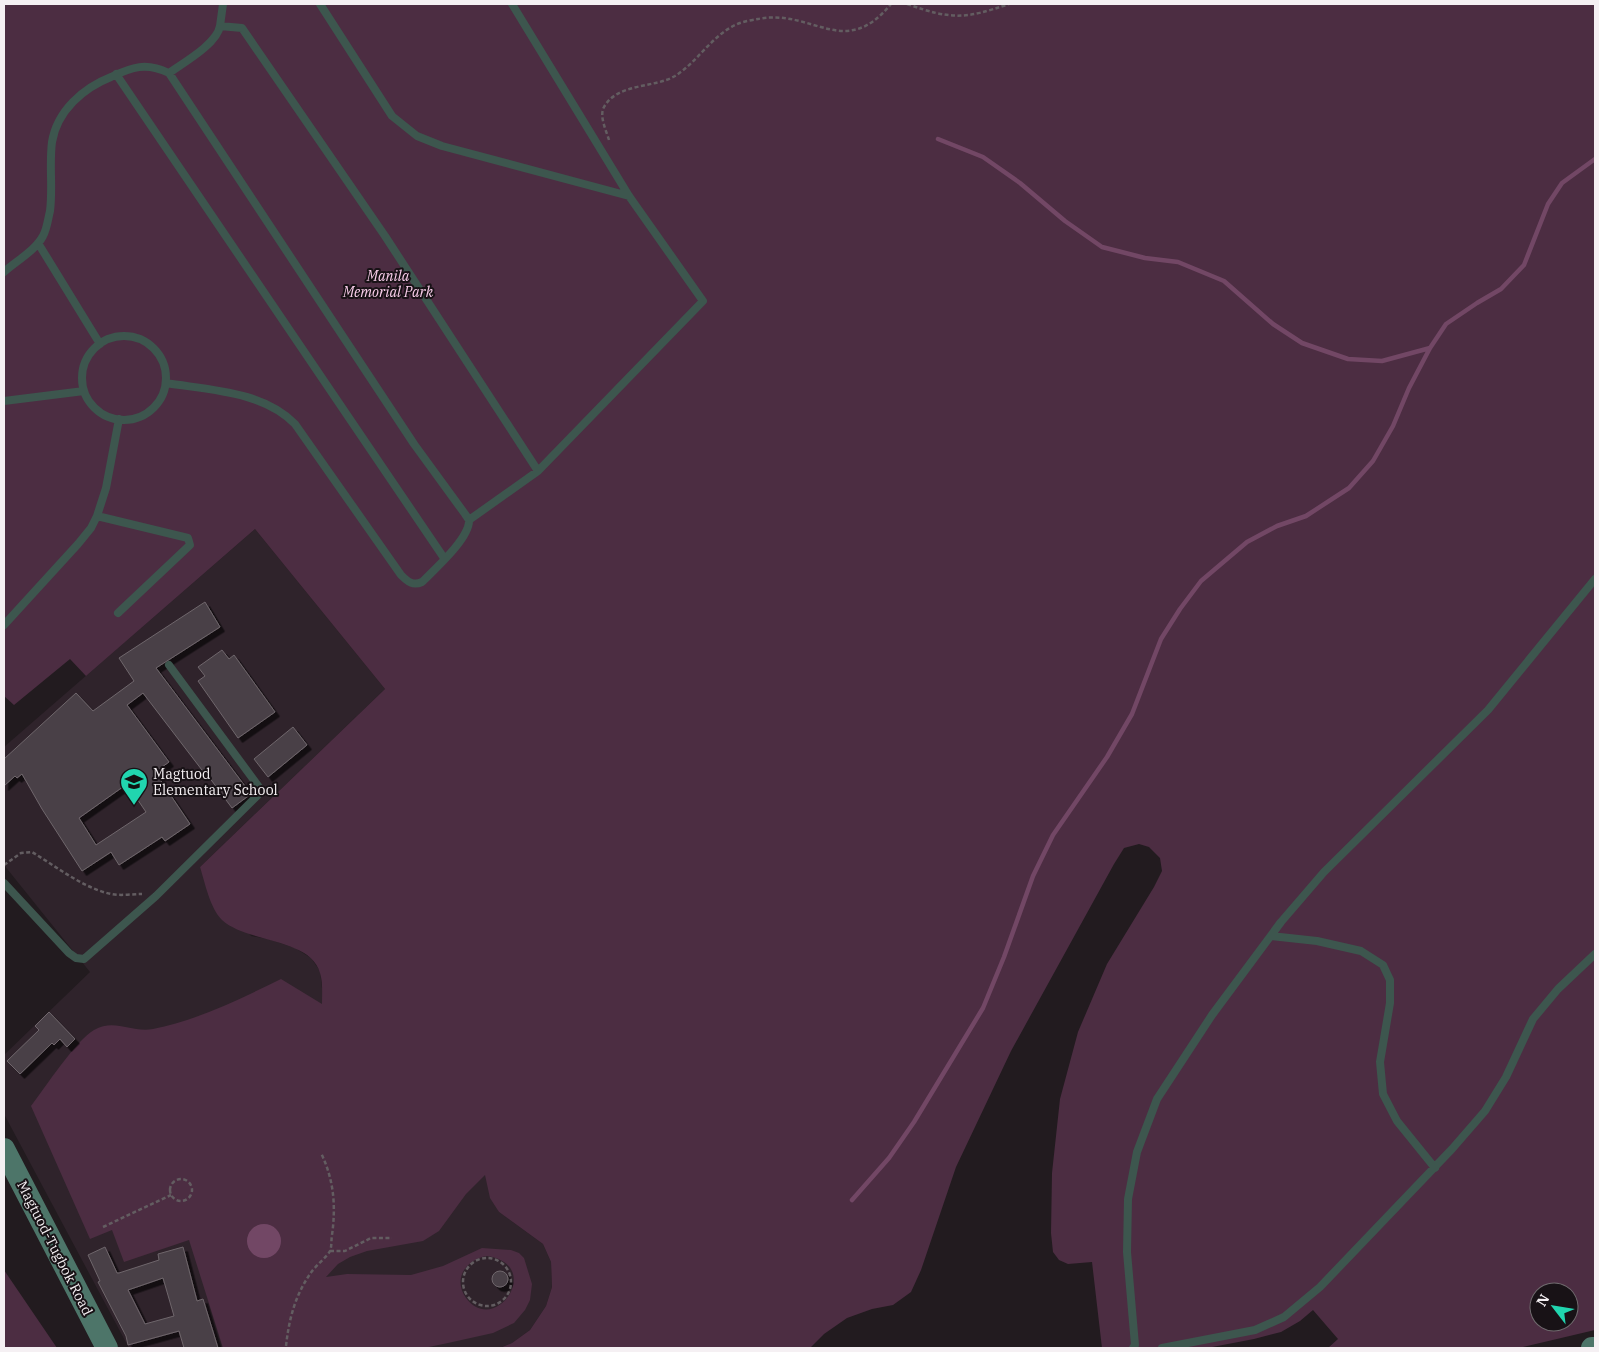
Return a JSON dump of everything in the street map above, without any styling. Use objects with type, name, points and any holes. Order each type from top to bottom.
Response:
[{"type":"main road","name":"Magtuod-Tugbok Road","points":[[4,1149],[107,1348]]},
{"type":"lane","points":[[169,72],[199,53],[219,32],[223,4]]},
{"type":"lane","points":[[320,4],[392,116],[417,136],[442,146],[630,196]]},
{"type":"lane","points":[[166,383],[248,397],[261,401],[287,415],[401,575],[407,581],[418,584],[461,540],[469,520],[538,471],[703,301],[630,196],[512,4]]},
{"type":"lane","points":[[220,26],[242,28],[385,236],[538,471]]},
{"type":"lane","points":[[4,272],[38,243],[44,235],[52,200],[52,142],[57,126],[68,108],[83,92],[116,74],[145,66],[169,72],[414,444],[469,520]]},
{"type":"lane","points":[[116,74],[444,558]]},
{"type":"lane","points":[[38,243],[100,344]]},
{"type":"lane","points":[[125,336],[134,337],[150,344],[161,357],[166,383],[161,398],[150,411],[135,418],[119,419],[111,418],[92,404],[84,391],[83,373],[85,365],[94,349],[100,344],[108,339],[125,336]]},
{"type":"lane","points":[[4,401],[84,391]]},
{"type":"lane","points":[[5,620],[91,528],[106,488],[119,419]]},
{"type":"lane","points":[[97,516],[188,538],[190,545],[118,613]]},
{"type":"lane","points":[[1136,1347],[1127,1252],[1128,1199],[1137,1152],[1157,1100],[1212,1015],[1271,936],[1324,872],[1488,710],[1595,579]]},
{"type":"lane","points":[[4,883],[69,953],[76,958],[84,959],[156,896],[254,801],[260,791],[259,787],[169,665]]},
{"type":"lane","points":[[1271,936],[1317,941],[1361,951],[1384,965],[1390,980],[1390,1002],[1380,1062],[1383,1094],[1397,1121],[1435,1168]]},
{"type":"lane","points":[[1162,1348],[1255,1330],[1284,1317],[1320,1288],[1435,1168],[1485,1111],[1506,1077],[1533,1019],[1558,989],[1595,954]]},
{"type":"path","points":[[609,141],[602,114],[604,106],[611,98],[621,92],[674,76],[691,64],[722,34],[740,23],[761,18],[784,18],[843,32],[862,28],[882,15],[891,4]]},
{"type":"path","points":[[908,4],[937,14],[958,17],[982,13],[1009,4]]},
{"type":"path","points":[[4,865],[21,852],[32,852],[97,890],[128,896],[140,894],[156,896]]},
{"type":"path","points":[[286,1346],[293,1307],[299,1293],[311,1272],[330,1251],[334,1195],[332,1181],[322,1153]]},
{"type":"path","points":[[177,1180],[185,1180],[191,1187],[190,1195],[183,1201],[174,1199],[171,1195],[170,1186],[177,1180]]},
{"type":"path","points":[[102,1227],[171,1195]]},
{"type":"path","points":[[330,1251],[345,1250],[371,1238],[392,1238]]},
{"type":"path","points":[[478,1259],[496,1259],[504,1264],[512,1279],[511,1288],[507,1296],[500,1303],[492,1306],[483,1306],[475,1303],[468,1297],[464,1289],[463,1280],[465,1272],[478,1259]]},
{"type":"shaded area","points":[[255,529],[385,689],[200,867],[251,936],[268,939],[295,948],[311,958],[320,971],[322,988],[457,1064],[499,1212],[543,1244],[551,1262],[552,1287],[546,1306],[530,1330],[512,1343],[500,1348],[129,1348],[4,1114],[4,1055],[90,972],[4,865],[4,747]]},
{"type":"shaded area","points":[[264,1224],[276,1229],[281,1241],[276,1253],[264,1258],[252,1253],[247,1241],[252,1229]]},
{"type":"green space","name":"Manila Memorial Park","points":[[4,4],[1595,4],[1595,1330],[1519,1348],[1328,1348],[1338,1339],[1313,1310],[1300,1321],[1281,1332],[1207,1348],[1102,1348],[1092,1262],[1068,1264],[1059,1260],[1053,1252],[1051,1233],[1052,1173],[1060,1099],[1078,1032],[1107,964],[1162,871],[1160,858],[1149,847],[1139,844],[1124,848],[1114,864],[1011,1051],[956,1167],[921,1270],[911,1292],[893,1305],[872,1309],[847,1318],[824,1334],[810,1348],[500,1348],[512,1343],[530,1330],[546,1306],[552,1287],[551,1262],[543,1244],[499,1212],[490,1198],[485,1175],[466,1194],[439,1231],[423,1241],[367,1251],[350,1257],[338,1264],[326,1277],[347,1274],[411,1275],[443,1266],[482,1248],[511,1250],[519,1253],[524,1258],[532,1284],[530,1300],[525,1310],[514,1323],[493,1333],[424,1348],[223,1348],[189,1240],[124,1262],[112,1230],[90,1239],[31,1106],[79,1043],[94,1030],[102,1027],[116,1025],[145,1030],[169,1025],[218,1008],[281,979],[322,1004],[321,977],[314,962],[304,953],[292,947],[247,933],[222,920],[211,902],[200,867],[385,689],[255,529],[86,676],[70,659],[14,705],[4,696]],"holes":[[[487,1256],[504,1262],[512,1272],[513,1284],[509,1295],[501,1304],[490,1309],[478,1308],[466,1298],[462,1291],[461,1277],[464,1271],[473,1261]]]},
{"type":"green space","points":[[4,1270],[57,1348],[4,1348]]},
{"type":"building","points":[[205,602],[220,627],[156,668],[251,794],[232,808],[143,693],[127,705],[169,762],[155,772],[190,824],[165,841],[162,837],[119,865],[111,852],[82,871],[22,774],[17,778],[15,776],[4,786],[4,759],[76,693],[93,711],[134,681],[119,658]],"holes":[[[127,784],[146,812],[96,845],[79,818]]]},
{"type":"building","points":[[222,650],[229,659],[234,655],[275,712],[238,738],[198,681],[205,676],[198,667]]},
{"type":"building","points":[[293,727],[307,745],[268,777],[254,759]]},
{"type":"building","points":[[49,1012],[75,1039],[67,1047],[60,1039],[54,1045],[52,1043],[20,1074],[7,1061],[39,1030],[35,1026]]},
{"type":"building","points":[[105,1247],[117,1273],[119,1273],[159,1260],[158,1254],[183,1247],[197,1301],[203,1299],[218,1348],[184,1348],[179,1331],[128,1345],[126,1336],[98,1282],[100,1281],[88,1255]],"holes":[[[163,1278],[174,1316],[145,1324],[128,1290]]]},
{"type":"building","points":[[497,1271],[503,1271],[508,1276],[506,1285],[497,1287],[492,1282],[492,1276]]},
{"type":"waterway","points":[[938,139],[983,157],[1020,183],[1065,221],[1102,247],[1145,258],[1178,262],[1224,281],[1273,324],[1302,343],[1348,359],[1382,361],[1430,348]]},
{"type":"waterway","points":[[852,1200],[889,1158],[914,1122],[983,1008],[1004,957],[1033,876],[1053,835],[1107,757],[1132,714],[1161,639],[1180,609],[1201,581],[1247,542],[1277,526],[1306,516],[1349,488],[1373,461],[1393,426],[1409,388],[1430,348],[1446,324],[1501,289],[1524,265],[1548,204],[1562,183],[1595,159]]},
{"type":"place","name":"Magtuod Elementary School","points":[[134,806]]}]
